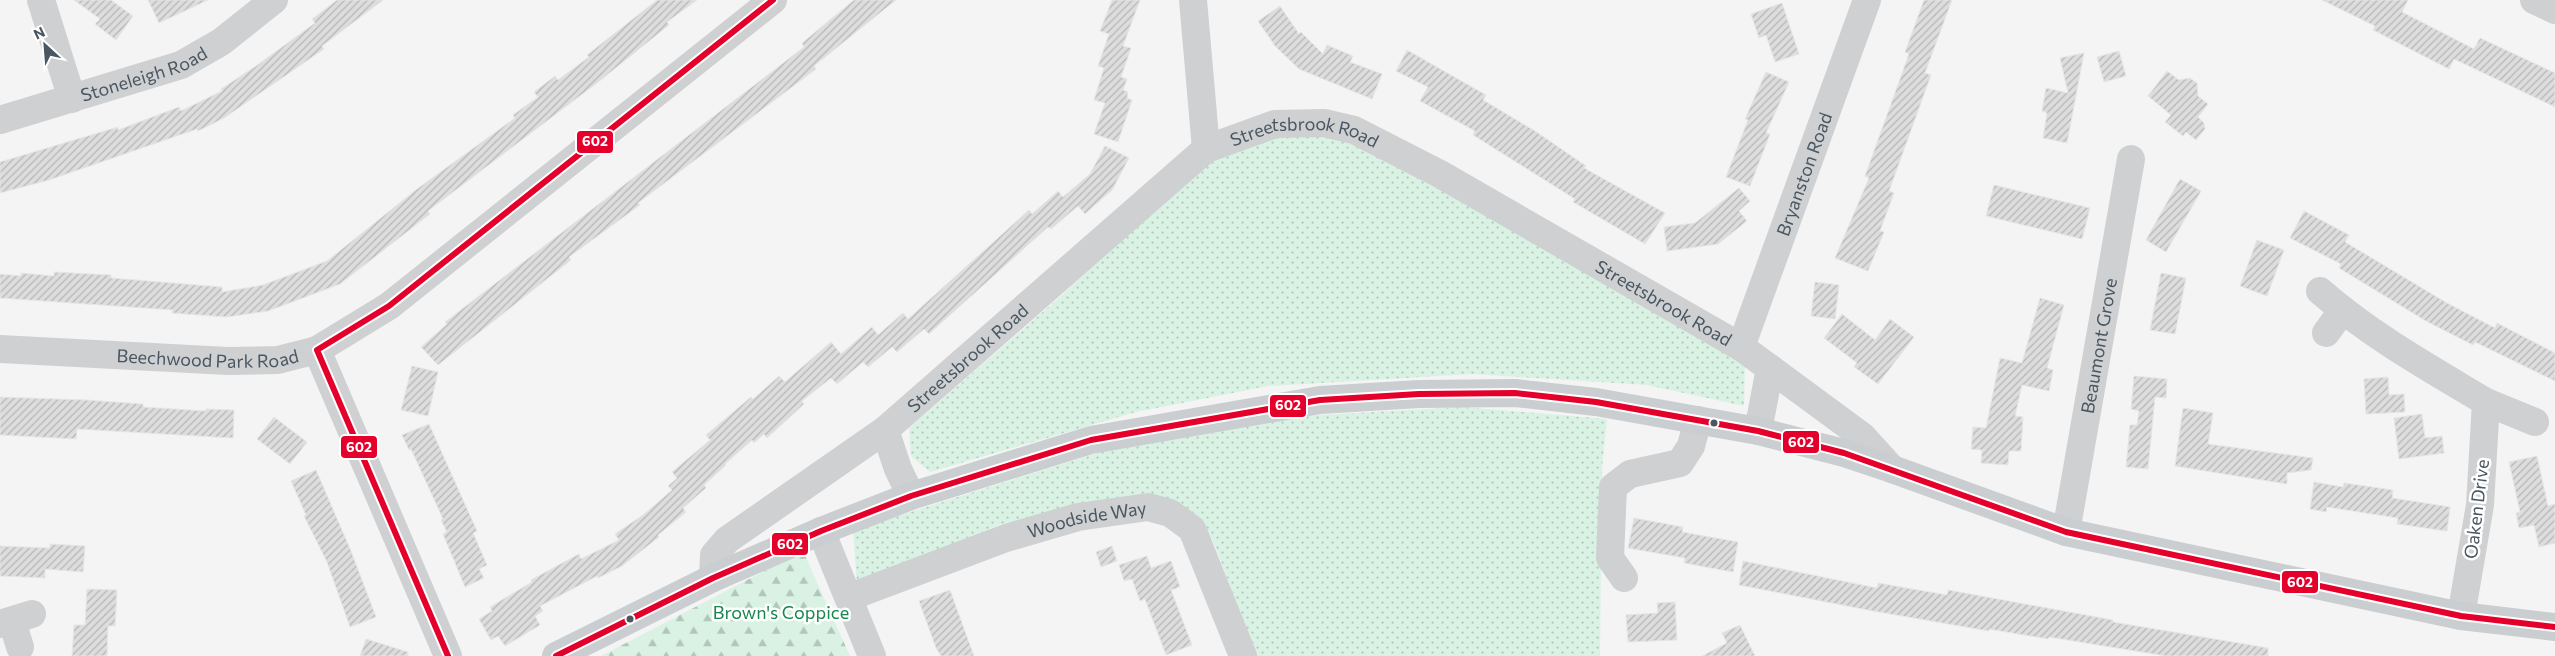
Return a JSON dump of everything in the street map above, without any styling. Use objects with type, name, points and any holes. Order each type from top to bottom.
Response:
[{"type":"main road","name":"Streetsbrook Road","points":[[556,656],[713,578],[821,531],[911,496],[1091,440],[1320,400],[1419,394],[1516,393],[1596,402],[1758,431],[1844,453],[2066,532],[2461,616],[2555,627]]},
{"type":"street","points":[[41,0],[72,99]]},
{"type":"street","name":"Stoneleigh Road","points":[[0,120],[181,65],[222,42],[274,0]]},
{"type":"street","name":"Beechwood Park Road","points":[[0,349],[228,361],[278,360],[317,350],[389,306],[774,0]]},
{"type":"street","points":[[1193,0],[1206,149]]},
{"type":"street","name":"Bryanston Road","points":[[1741,348],[1867,0]]},
{"type":"street","points":[[2534,0],[2555,10]]},
{"type":"street","name":"Streetsbrook Road","points":[[713,578],[714,555],[727,540],[885,430],[1206,149],[1275,124],[1324,123],[1354,130],[1440,174],[1741,348],[1862,436],[1892,469]]},
{"type":"street","name":"Beaumont Grove","points":[[2066,532],[2131,159]]},
{"type":"street","points":[[2320,291],[2342,311],[2397,348],[2486,402],[2535,422]]},
{"type":"street","points":[[2326,333],[2342,311]]},
{"type":"street","points":[[317,350],[448,656]]},
{"type":"street","points":[[1758,431],[1770,368]]},
{"type":"street","name":"Oaken Drive","points":[[2461,616],[2480,505],[2486,402]]},
{"type":"street","points":[[1624,578],[1610,558],[1613,487],[1630,474],[1680,463],[1691,446],[1698,420]]},
{"type":"street","points":[[885,430],[898,469],[911,496]]},
{"type":"street","name":"Woodside Way","points":[[850,597],[1006,538],[1078,517],[1148,507],[1170,513],[1192,528],[1243,656]]},
{"type":"street","points":[[821,531],[850,597],[872,656]]},
{"type":"street","points":[[15,620],[20,647]]},
{"type":"green space","points":[[1312,136],[1349,141],[1377,150],[1738,355],[1745,366],[1744,406],[1647,385],[1472,374],[1268,386],[1136,412],[930,472],[911,456],[909,428],[1060,297],[1211,156],[1267,137]]},
{"type":"green space","points":[[1463,407],[1607,419],[1602,467],[1600,656],[1257,656],[1213,541],[1174,505],[1131,497],[1001,524],[857,585],[853,530],[1126,444],[1301,416]]},
{"type":"green space","name":"Brown's Coppice","points":[[803,551],[850,656],[601,656]]},
{"type":"building","points":[[74,0],[111,0],[133,16],[116,40],[95,24],[100,19]]},
{"type":"building","points":[[148,0],[208,0],[159,23]]},
{"type":"building","points":[[337,0],[383,0],[322,46],[324,49],[224,118],[198,131],[197,129],[49,180],[0,193],[0,162],[118,127],[118,130],[179,107],[181,111],[222,91],[221,89],[315,23],[312,19]]},
{"type":"building","points":[[657,0],[697,0],[667,22],[669,25],[597,83],[428,211],[430,214],[340,284],[268,311],[227,317],[172,313],[173,310],[0,298],[0,274],[21,276],[21,273],[54,276],[54,272],[111,275],[111,278],[222,287],[222,292],[263,285],[327,261],[417,189],[515,118],[513,115],[538,97],[534,92],[555,76],[558,80],[589,57],[587,55]]},
{"type":"building","points":[[854,0],[896,0],[814,66],[816,69],[638,203],[640,205],[569,257],[571,260],[438,365],[421,347],[447,324],[445,322],[804,47],[802,43]]},
{"type":"building","points":[[1112,0],[1140,0],[1123,46],[1131,48],[1121,77],[1127,79],[1123,90],[1128,92],[1127,98],[1132,100],[1118,142],[1094,134],[1105,103],[1094,100],[1104,68],[1098,66],[1109,34],[1100,31]]},
{"type":"building","points":[[1924,0],[1952,0],[1925,73],[1931,75],[1889,191],[1894,193],[1880,231],[1884,232],[1868,271],[1835,258],[1869,178],[1865,176],[1909,54],[1905,52]]},
{"type":"building","points":[[2322,0],[2408,0],[2402,12],[2474,49],[2480,38],[2555,73],[2555,107],[2454,59],[2449,69],[2373,30],[2375,26]]},
{"type":"building","points":[[1782,3],[1799,54],[1775,62],[1766,35],[1759,38],[1751,14]]},
{"type":"building","points":[[1280,6],[1299,34],[1301,32],[1323,54],[1327,45],[1353,56],[1350,62],[1382,74],[1372,99],[1299,69],[1275,46],[1258,21]]},
{"type":"building","points":[[1407,50],[1486,95],[1483,100],[1535,131],[1586,166],[1584,168],[1665,213],[1645,244],[1573,202],[1575,199],[1473,135],[1475,131],[1420,101],[1428,87],[1396,71]]},
{"type":"building","points":[[2119,51],[2126,76],[2104,82],[2097,57]]},
{"type":"building","points":[[2084,53],[2067,143],[2043,138],[2047,113],[2042,111],[2046,88],[2068,93],[2060,58]]},
{"type":"building","points":[[2167,71],[2179,80],[2190,78],[2197,83],[2198,96],[2208,104],[2198,117],[2204,123],[2205,129],[2196,140],[2186,132],[2183,136],[2165,122],[2171,115],[2148,96]]},
{"type":"building","points":[[1766,72],[1789,82],[1766,133],[1770,134],[1750,186],[1726,177],[1748,120],[1745,119]]},
{"type":"building","points":[[1105,146],[1129,158],[1112,190],[1085,214],[1078,206],[1051,229],[1048,227],[929,334],[924,329],[897,352],[892,347],[868,367],[863,362],[837,384],[831,378],[802,401],[804,404],[767,438],[764,434],[754,443],[752,440],[725,464],[704,485],[706,488],[683,508],[686,512],[658,535],[659,537],[622,566],[598,578],[597,576],[540,606],[543,611],[535,616],[540,625],[505,646],[498,636],[491,640],[479,619],[492,611],[490,607],[532,582],[531,580],[579,554],[581,559],[619,540],[615,534],[643,515],[672,490],[668,486],[677,478],[672,472],[710,440],[706,435],[751,397],[753,399],[779,376],[785,382],[831,342],[841,354],[872,327],[878,335],[903,313],[908,319],[1029,210],[1032,214],[1058,191],[1063,197],[1090,174]]},
{"type":"building","points":[[2180,179],[2201,191],[2166,252],[2146,240]]},
{"type":"building","points":[[1994,185],[2090,208],[2082,239],[1986,216]]},
{"type":"building","points":[[1739,188],[1750,201],[1739,211],[1747,221],[1718,244],[1667,251],[1664,227],[1695,223]]},
{"type":"building","points":[[2304,211],[2349,235],[2345,242],[2447,303],[2495,328],[2497,323],[2555,353],[2555,381],[2475,342],[2473,345],[2426,321],[2339,268],[2341,264],[2290,238]]},
{"type":"building","points":[[2257,240],[2284,250],[2267,296],[2240,286]]},
{"type":"building","points":[[2161,273],[2186,278],[2175,334],[2150,330]]},
{"type":"building","points":[[1815,282],[1839,285],[1835,319],[1811,316]]},
{"type":"building","points":[[2040,298],[2064,305],[2047,368],[2053,370],[2049,391],[2022,385],[2015,416],[2023,417],[2021,451],[2009,451],[2008,465],[1981,463],[1982,450],[1971,449],[1973,427],[1986,428],[2000,358],[2022,363]]},
{"type":"building","points":[[1842,314],[1875,340],[1890,319],[1914,337],[1878,384],[1854,367],[1857,363],[1824,338]]},
{"type":"building","points":[[412,366],[438,372],[428,416],[401,410]]},
{"type":"building","points":[[2134,376],[2167,379],[2166,398],[2155,397],[2148,469],[2126,467],[2130,425],[2137,425],[2139,411],[2131,409]]},
{"type":"building","points":[[2388,377],[2389,395],[2404,394],[2405,412],[2366,414],[2364,379]]},
{"type":"building","points":[[0,397],[86,400],[143,404],[143,407],[206,411],[206,409],[234,410],[233,438],[77,429],[76,439],[0,435]]},
{"type":"building","points":[[2183,408],[2213,413],[2208,444],[2313,458],[2311,470],[2287,473],[2287,484],[2175,466]]},
{"type":"building","points":[[2422,414],[2425,438],[2442,436],[2444,453],[2399,459],[2394,418]]},
{"type":"building","points":[[274,417],[307,442],[290,464],[257,439]]},
{"type":"building","points":[[429,424],[477,531],[473,533],[487,565],[479,569],[484,578],[465,587],[443,534],[447,532],[441,520],[443,519],[411,449],[409,450],[402,435]]},
{"type":"building","points":[[2537,456],[2548,506],[2555,504],[2555,543],[2539,547],[2534,525],[2519,528],[2516,513],[2520,512],[2509,462]]},
{"type":"building","points":[[316,470],[351,551],[376,617],[350,627],[327,562],[304,516],[306,515],[291,481]]},
{"type":"building","points":[[2314,482],[2343,487],[2344,483],[2393,490],[2392,498],[2450,507],[2447,531],[2397,524],[2398,518],[2327,507],[2326,512],[2310,509]]},
{"type":"building","points":[[1634,518],[1683,527],[1682,532],[1738,542],[1733,572],[1684,563],[1685,558],[1628,548]]},
{"type":"building","points":[[50,544],[85,546],[83,572],[45,569],[45,578],[0,576],[0,546],[50,548]]},
{"type":"building","points":[[1112,546],[1117,561],[1101,567],[1096,552]]},
{"type":"building","points":[[1147,556],[1151,568],[1171,561],[1180,587],[1171,590],[1192,645],[1166,655],[1145,599],[1140,601],[1132,579],[1124,581],[1119,565]]},
{"type":"building","points":[[1743,561],[1877,588],[1878,583],[1947,595],[1948,590],[2113,620],[2113,622],[2268,648],[2268,656],[2166,656],[2049,637],[2048,639],[1989,629],[1989,631],[1873,611],[1739,585]]},
{"type":"building","points":[[87,589],[117,590],[115,626],[108,626],[107,656],[72,656],[74,625],[85,625]]},
{"type":"building","points":[[950,590],[974,656],[941,656],[936,648],[919,601]]},
{"type":"building","points":[[1675,602],[1677,640],[1628,642],[1626,615],[1658,613],[1657,603]]},
{"type":"building","points":[[1740,625],[1755,656],[1702,656],[1727,643],[1722,633]]},
{"type":"building","points":[[366,639],[408,652],[408,656],[360,656]]},
{"type":"transit line","name":"602","points":[[448,656],[317,350],[389,306],[773,0]]},
{"type":"transit line","name":"602","points":[[556,656],[713,578],[821,531],[911,496],[1091,440],[1320,400],[1419,394],[1515,393],[1596,402],[1758,431],[1844,453],[2066,532],[2461,616],[2555,627]]}]
